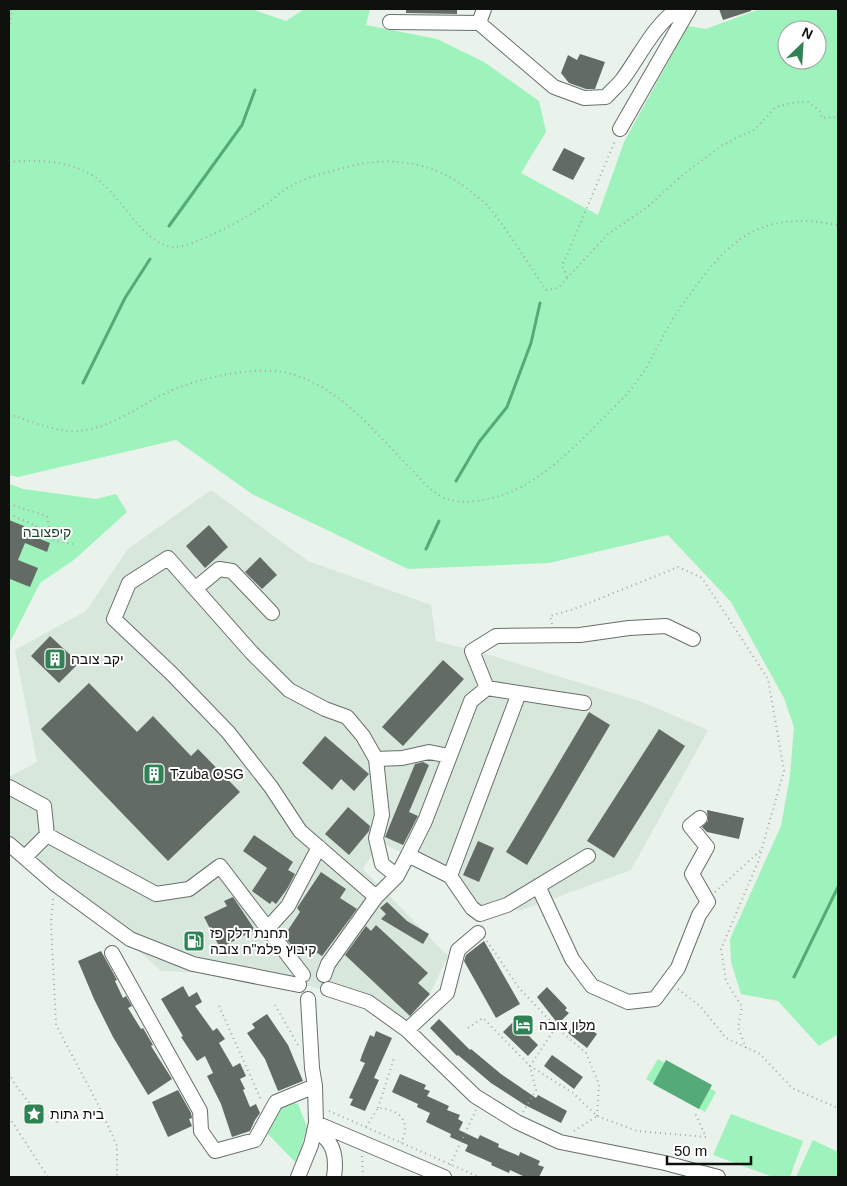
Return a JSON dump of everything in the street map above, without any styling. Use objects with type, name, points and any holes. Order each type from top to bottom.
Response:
[{"type":"street","points":[[479,23],[484,9]]},
{"type":"street","points":[[390,22],[479,23],[554,87],[584,98],[606,97],[622,79],[644,45],[673,12],[679,9]]},
{"type":"street","points":[[620,129],[689,9]]},
{"type":"street","points":[[376,897],[300,831],[271,787],[228,732],[172,674],[114,619],[129,582],[168,558],[252,653],[289,690],[324,708],[347,717],[363,736],[376,759],[382,815],[376,838],[382,864],[397,876]]},
{"type":"street","points":[[195,589],[219,569],[232,571],[272,613]]},
{"type":"street","points":[[487,688],[472,651],[496,636],[580,635],[629,628],[666,626],[693,639]]},
{"type":"street","points":[[324,975],[328,964],[376,897],[397,876],[425,821],[471,701],[487,688],[584,703]]},
{"type":"street","points":[[450,876],[519,693]]},
{"type":"street","points":[[376,759],[402,758],[429,752],[449,756]]},
{"type":"street","points":[[9,787],[44,806],[46,836],[25,857]]},
{"type":"street","points":[[538,886],[572,960],[592,986],[628,1002],[655,999],[678,968],[699,915],[708,902],[692,874],[707,847],[690,826],[700,818]]},
{"type":"street","points":[[9,844],[55,884],[130,939],[193,964],[301,980],[312,971],[321,972],[328,982],[328,989],[320,998],[308,999],[301,993],[301,980],[268,928],[220,866],[189,888],[156,894],[46,836]]},
{"type":"street","points":[[268,928],[288,906],[319,847]]},
{"type":"street","points":[[408,855],[450,876],[472,908],[480,914],[507,905],[588,856]]},
{"type":"street","points":[[407,1030],[446,993],[458,950],[478,933]]},
{"type":"street","points":[[112,953],[200,1111],[201,1131],[215,1151],[255,1140],[276,1102],[315,1086]]},
{"type":"street","points":[[328,989],[368,1002],[407,1030],[475,1096],[517,1122],[560,1142],[665,1162],[718,1177]]},
{"type":"street","points":[[300,1175],[311,1145],[315,1127],[315,1086],[312,1068],[308,999]]},
{"type":"street","points":[[315,1127],[447,1171]]},
{"type":"street","points":[[315,1127],[334,1148],[336,1168],[334,1177]]},
{"type":"path","points":[[9,29],[12,9]]},
{"type":"path","points":[[9,162],[43,162],[73,166],[91,174],[109,189],[147,235],[164,245],[175,247],[188,245],[208,237],[265,205],[303,179],[354,165],[382,160],[432,168],[456,180],[487,205],[546,290],[558,288],[608,234],[646,208],[684,174],[721,146],[753,131],[776,107],[808,102],[820,111],[822,118],[834,117],[838,119]]},
{"type":"path","points":[[567,277],[562,265],[620,129]]},
{"type":"path","points":[[9,414],[67,431],[90,429],[116,420],[167,393],[202,379],[251,371],[293,374],[314,383],[354,411],[428,487],[446,499],[458,502],[486,499],[507,494],[525,485],[557,462],[594,429],[634,385],[648,365],[671,321],[712,264],[728,247],[750,232],[787,220],[817,221],[838,225]]},
{"type":"path","points":[[9,504],[47,516],[52,540],[73,544]]},
{"type":"path","points":[[9,514],[51,532]]},
{"type":"path","points":[[31,541],[36,526]]},
{"type":"path","points":[[554,636],[550,616],[574,609],[678,567],[702,578],[768,679],[784,771],[758,862],[721,949],[726,982],[742,1007],[738,1027],[746,1048]]},
{"type":"path","points":[[708,902],[711,895],[760,851]]},
{"type":"path","points":[[55,884],[51,922],[56,1025],[117,1146],[117,1177]]},
{"type":"path","points":[[478,933],[485,939],[519,988],[556,1027],[586,1053],[598,1084],[597,1116]]},
{"type":"path","points":[[668,981],[700,1006],[726,1038],[760,1054],[792,1088],[838,1108]]},
{"type":"path","points":[[275,1005],[298,1044]]},
{"type":"path","points":[[219,1006],[269,1115]]},
{"type":"path","points":[[468,1028],[483,1018],[530,1066],[573,1093],[597,1116],[637,1131],[706,1137],[694,1112]]},
{"type":"path","points":[[517,1122],[536,1090],[530,1066],[556,1027]]},
{"type":"path","points":[[366,1127],[378,1108],[394,1058]]},
{"type":"path","points":[[9,1073],[14,1083],[33,1108],[59,1123]]},
{"type":"path","points":[[447,1171],[481,1100]]},
{"type":"path","points":[[315,1104],[401,1143],[447,1171],[479,1177]]},
{"type":"path","points":[[378,1108],[390,1109],[403,1118],[406,1128],[401,1143]]},
{"type":"path","points":[[9,1116],[48,1177]]},
{"type":"path","points":[[560,1142],[597,1116]]},
{"type":"path","points":[[363,1143],[361,1164],[363,1177]]},
{"type":"shaded area","points":[[211,490],[308,561],[431,605],[436,641],[493,656],[642,702],[708,730],[631,870],[519,911],[507,905],[477,907],[450,876],[380,842],[363,869],[448,956],[430,994],[410,1016],[401,1022],[366,1003],[307,985],[233,974],[161,971],[9,835],[9,777],[37,762],[15,650],[86,611],[128,549]]},
{"type":"shaded area","points":[[666,1060],[712,1085],[699,1109],[653,1084]]},
{"type":"green space","points":[[9,9],[251,9],[286,21],[304,9],[370,9],[366,25],[437,39],[484,62],[539,101],[546,132],[521,173],[598,215],[624,142],[688,26],[706,29],[760,9],[838,9],[838,1034],[819,1046],[778,1001],[741,994],[731,962],[730,939],[781,826],[790,776],[794,727],[784,698],[731,602],[668,535],[549,563],[408,569],[252,494],[176,440],[18,477],[9,475]]},
{"type":"green space","name":"קיפצובה","points":[[9,484],[23,489],[96,499],[116,494],[127,512],[75,559],[40,583],[9,644]]},
{"type":"green space","points":[[658,1059],[716,1092],[705,1112],[646,1079]]},
{"type":"green space","points":[[286,1102],[298,1104],[307,1127],[297,1164],[267,1133],[279,1110]]},
{"type":"green space","points":[[731,1114],[803,1141],[790,1177],[773,1177],[713,1155]]},
{"type":"green space","points":[[813,1140],[838,1152],[838,1177],[796,1177]]},
{"type":"building","points":[[406,9],[457,9],[457,14],[406,13]]},
{"type":"building","points":[[719,9],[751,9],[751,11],[723,20]]},
{"type":"building","points":[[580,54],[605,62],[595,89],[586,89],[569,83],[561,73],[568,55],[577,60]]},
{"type":"building","points":[[564,148],[585,158],[573,180],[552,170]]},
{"type":"building","points":[[9,520],[24,526],[22,532],[50,543],[47,552],[25,543],[18,560],[38,568],[30,587],[10,579],[9,582]]},
{"type":"building","points":[[209,525],[228,547],[205,568],[186,546]]},
{"type":"building","points":[[260,557],[277,575],[262,589],[245,572]]},
{"type":"building","name":"יקב צובה","points":[[50,636],[79,663],[59,683],[31,656]]},
{"type":"building","points":[[443,660],[464,679],[403,746],[382,727]]},
{"type":"building","name":"Tzuba OSG","points":[[89,683],[137,732],[153,716],[191,756],[198,749],[240,792],[168,861],[41,729]]},
{"type":"building","points":[[589,712],[610,725],[527,865],[506,852]]},
{"type":"building","points":[[659,729],[685,746],[614,858],[587,841]]},
{"type":"building","points":[[325,736],[369,774],[354,791],[341,779],[332,790],[302,763]]},
{"type":"building","points":[[423,762],[429,765],[409,812],[418,816],[403,845],[385,837],[415,764]]},
{"type":"building","points":[[348,807],[370,826],[369,831],[349,855],[325,834]]},
{"type":"building","points":[[707,810],[744,818],[739,839],[707,832],[702,827],[708,821]]},
{"type":"building","points":[[254,835],[293,862],[288,870],[295,874],[276,904],[272,901],[270,904],[252,891],[267,868],[243,851]]},
{"type":"building","points":[[478,841],[494,848],[479,882],[463,875]]},
{"type":"building","points":[[321,872],[346,889],[340,898],[357,909],[322,956],[306,946],[302,953],[292,946],[284,936],[300,912],[297,908]]},
{"type":"building","points":[[233,897],[255,930],[220,948],[204,917],[227,906],[224,901]]},
{"type":"building","points":[[387,902],[407,921],[429,934],[423,944],[381,919],[386,914],[380,908]]},
{"type":"building","points":[[376,925],[428,973],[418,983],[430,994],[410,1016],[345,955],[366,926],[371,931]]},
{"type":"building","points":[[484,941],[520,1004],[496,1018],[464,961],[466,955]]},
{"type":"building","points":[[101,951],[117,980],[115,981],[123,998],[126,996],[132,1006],[128,1008],[141,1029],[143,1028],[153,1045],[151,1046],[172,1079],[148,1095],[113,1037],[78,961]]},
{"type":"building","points":[[183,986],[189,997],[197,992],[202,1002],[195,1006],[213,1031],[217,1028],[225,1039],[219,1043],[233,1067],[240,1063],[246,1076],[240,1079],[245,1089],[243,1090],[250,1107],[256,1104],[260,1113],[250,1131],[232,1137],[221,1104],[207,1076],[213,1073],[205,1056],[197,1061],[181,1037],[183,1036],[161,999]]},
{"type":"building","points":[[547,987],[567,1008],[565,1010],[569,1013],[558,1024],[537,997]]},
{"type":"building","points":[[267,1014],[288,1045],[303,1081],[278,1091],[265,1059],[247,1033],[255,1028],[252,1024]]},
{"type":"building","points":[[439,1019],[470,1050],[501,1074],[536,1098],[538,1095],[567,1111],[561,1123],[525,1105],[491,1083],[457,1056],[430,1028]]},
{"type":"building","points":[[578,1020],[597,1034],[587,1048],[568,1033]]},
{"type":"building","points":[[514,1021],[538,1045],[528,1056],[503,1032]]},
{"type":"building","points":[[376,1031],[392,1038],[374,1078],[379,1080],[365,1111],[350,1105],[353,1099],[349,1098],[365,1063],[360,1061],[370,1035],[374,1037]]},
{"type":"building","points":[[552,1055],[583,1077],[574,1089],[544,1066]]},
{"type":"building","points":[[400,1074],[426,1085],[424,1089],[430,1091],[427,1096],[449,1106],[447,1110],[460,1115],[458,1119],[463,1122],[459,1130],[478,1139],[480,1135],[499,1144],[498,1147],[519,1156],[520,1152],[540,1161],[538,1165],[544,1167],[539,1177],[525,1177],[510,1170],[509,1173],[465,1151],[468,1145],[450,1137],[451,1134],[426,1122],[430,1113],[417,1107],[418,1104],[392,1092]]},
{"type":"building","points":[[178,1090],[191,1113],[192,1118],[189,1119],[192,1126],[168,1137],[152,1102]]},
{"type":"waterway","points":[[169,226],[242,125],[255,90]]},
{"type":"waterway","points":[[83,383],[125,298],[150,259]]},
{"type":"waterway","points":[[456,481],[479,442],[507,407],[531,343],[540,303]]},
{"type":"waterway","points":[[426,549],[439,521]]},
{"type":"waterway","points":[[794,977],[838,887]]},
{"type":"place","name":"יקב צובה","points":[[55,659]]},
{"type":"place","name":"Tzuba OSG","points":[[154,774]]},
{"type":"place","name":"תחנת דלק פז קיבוץ פלמ\"ח צובה","points":[[194,941]]},
{"type":"place","name":"מלון צובה","points":[[523,1025]]},
{"type":"place","name":"בית גתות","points":[[34,1114]]}]
